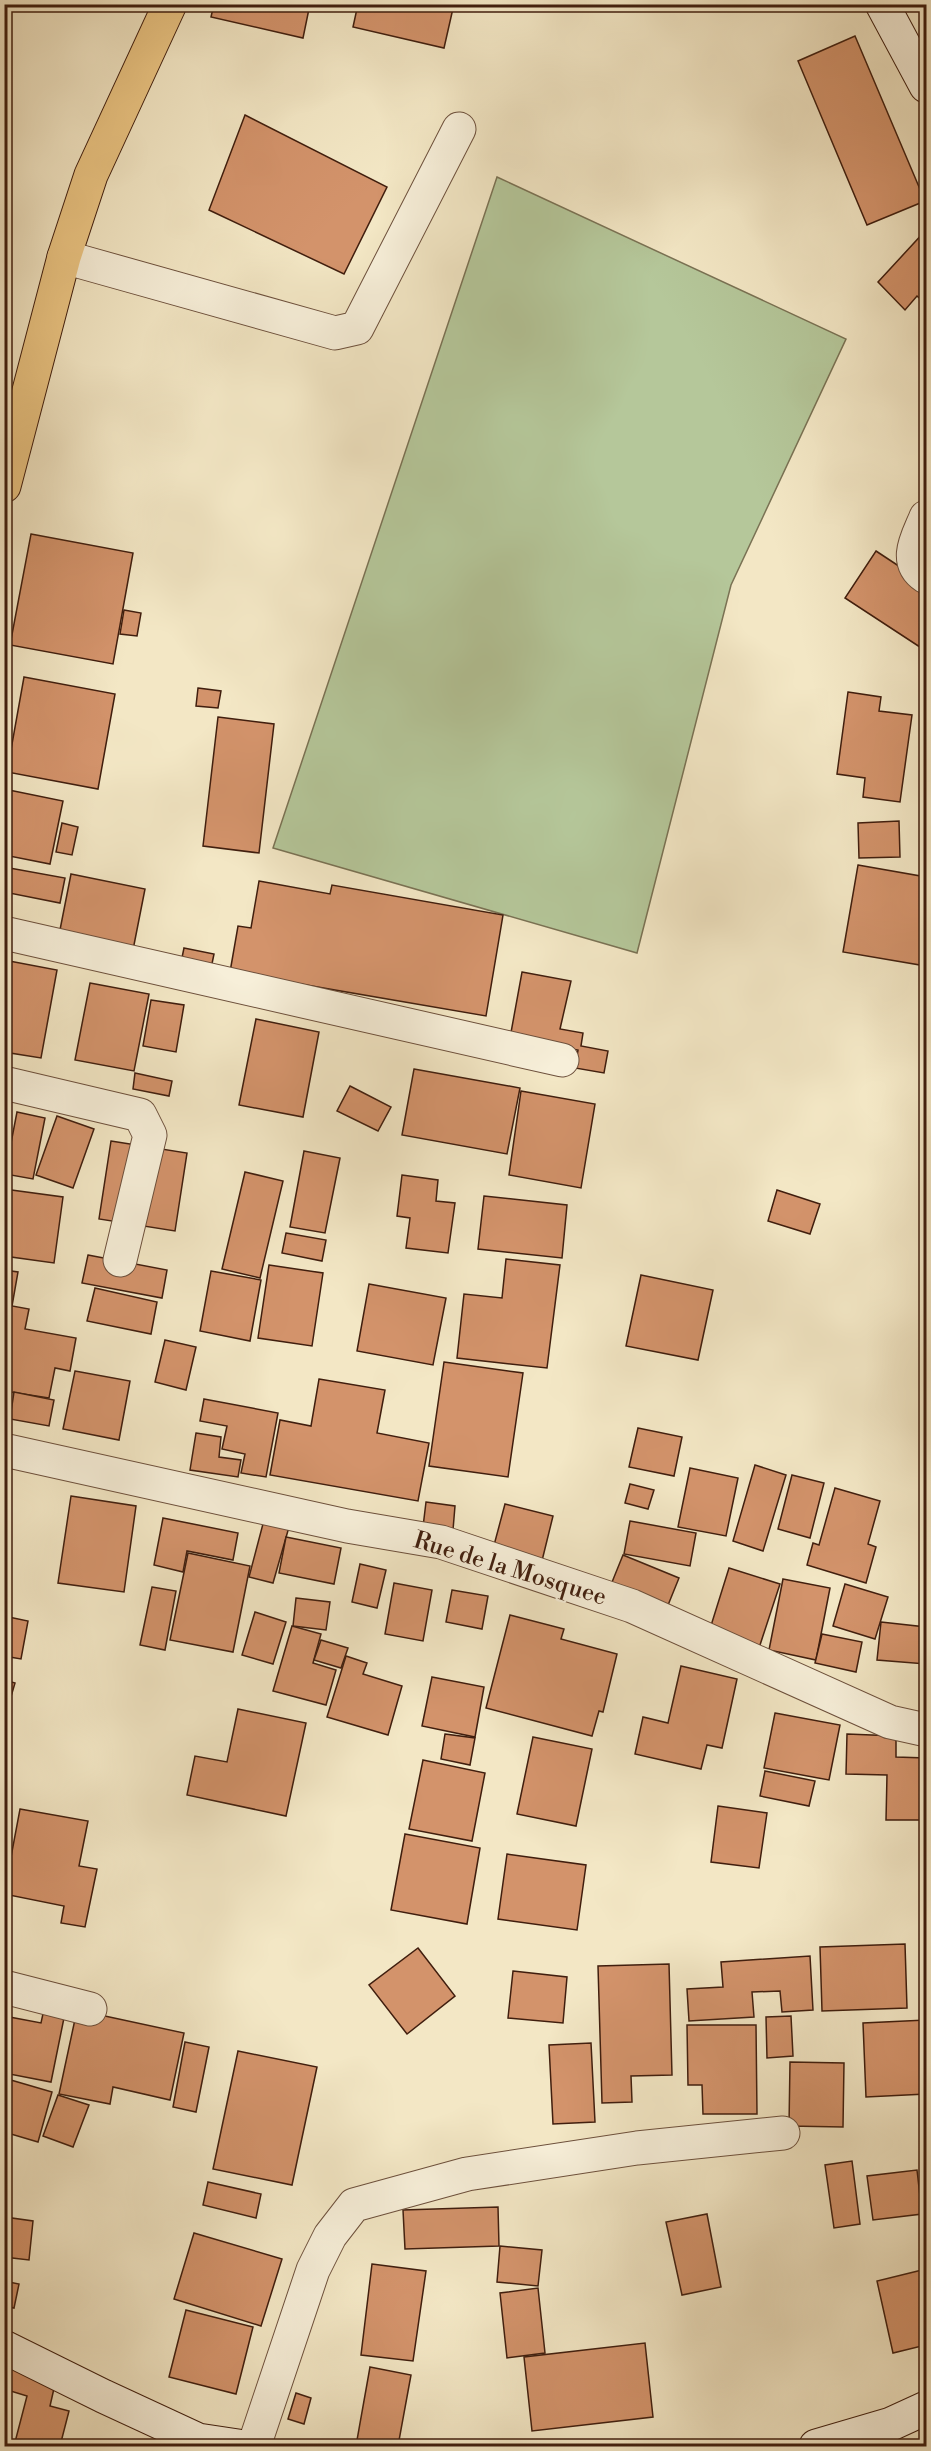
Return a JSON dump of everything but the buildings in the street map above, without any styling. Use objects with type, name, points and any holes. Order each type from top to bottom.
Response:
[{"type":"main road","points":[[4,486],[64,257],[91,175],[170,4]]},
{"type":"street","points":[[882,4],[927,86]]},
{"type":"street","points":[[64,257],[335,333],[357,328],[459,129]]},
{"type":"street","points":[[927,516],[913,548],[913,556],[918,570],[927,577]]},
{"type":"street","points":[[4,933],[562,1060]]},
{"type":"street","points":[[4,1083],[140,1115],[150,1135],[120,1260]]},
{"type":"street","name":"Rue de la Mosquee","points":[[4,1450],[347,1526],[441,1542],[632,1606],[890,1722],[927,1730]]},
{"type":"street","points":[[4,1987],[90,2009]]},
{"type":"street","points":[[254,2446],[313,2270],[330,2236],[354,2205],[467,2174],[637,2148],[783,2133]]},
{"type":"street","points":[[4,2347],[198,2440],[238,2446]]},
{"type":"street","points":[[816,2446],[891,2424],[927,2408]]},
{"type":"green space","points":[[497,177],[846,339],[731,585],[637,953],[273,848]]}]
